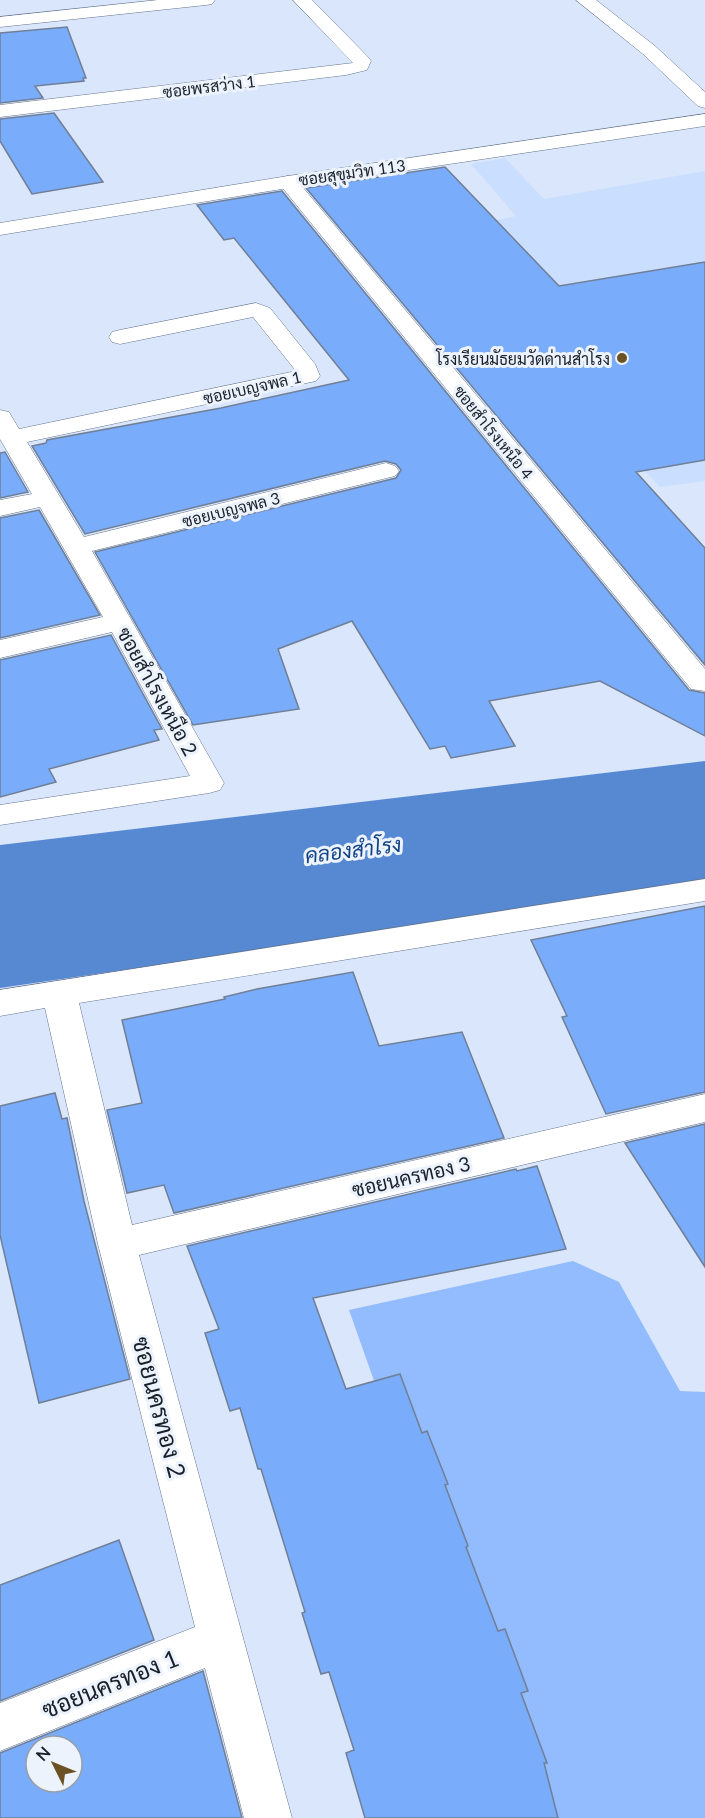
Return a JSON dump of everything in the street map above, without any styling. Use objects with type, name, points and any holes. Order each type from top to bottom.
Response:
[{"type":"street","points":[[0,22],[206,0]]},
{"type":"street","name":"ซอยพรสว่าง 1","points":[[0,111],[346,70],[361,66],[362,61],[302,0]]},
{"type":"street","points":[[585,0],[649,50],[705,102]]},
{"type":"street","name":"ซอยสุขุมวิท 113","points":[[0,229],[288,182],[705,120]]},
{"type":"street","name":"ซอยสำโรงเหนือ 4","points":[[288,182],[701,683]]},
{"type":"street","name":"ซอยเบญจพล 1","points":[[6,427],[308,376],[307,369],[262,313],[256,310],[120,337]]},
{"type":"street","name":"ซอยสำโรงเหนือ 2","points":[[0,814],[209,783],[120,622],[6,427]]},
{"type":"street","name":"ซอยเบญจพล 3","points":[[76,547],[386,471]]},
{"type":"street","points":[[0,508],[48,498]]},
{"type":"street","points":[[0,649],[120,622]]},
{"type":"street","points":[[0,1003],[705,890]]},
{"type":"street","name":"ซอยนครทอง 2","points":[[59,993],[117,1244],[268,1818]]},
{"type":"street","name":"ซอยนครทอง 3","points":[[117,1244],[705,1108]]},
{"type":"street","name":"ซอยนครทอง 1","points":[[0,1727],[221,1639]]},
{"type":"shaded area","name":"โรงเรียนมัธยมวัดด่านสำโรง","points":[[505,158],[544,199],[705,171],[705,481],[660,487],[424,235],[516,216],[471,164]]},
{"type":"shaded area","points":[[573,1261],[619,1282],[680,1391],[705,1392],[705,1818],[539,1818],[414,1494],[349,1310]]},
{"type":"water","name":"คลองสำโรง","points":[[705,761],[705,881],[427,926],[0,988],[0,845]]},
{"type":"building","points":[[67,27],[86,78],[83,78],[84,81],[35,86],[43,98],[0,103],[0,33]]},
{"type":"building","points":[[54,113],[103,182],[32,194],[0,141],[0,119]]},
{"type":"building","points":[[445,167],[559,286],[705,262],[705,460],[636,472],[705,548],[705,665],[306,188]]},
{"type":"building","points":[[282,191],[689,690],[705,693],[705,736],[600,681],[489,701],[515,746],[451,758],[445,746],[430,749],[352,621],[278,649],[299,709],[193,725],[95,552],[396,478],[401,470],[396,464],[385,461],[85,534],[32,446],[46,443],[47,440],[221,408],[349,380],[234,238],[224,240],[197,205]]},
{"type":"building","points":[[5,452],[28,492],[0,498],[0,453]]},
{"type":"building","points":[[39,510],[100,615],[0,638],[0,518]]},
{"type":"building","points":[[111,635],[162,729],[154,730],[159,740],[49,769],[56,782],[0,797],[0,660]]},
{"type":"building","points":[[705,906],[705,1092],[606,1114],[562,1017],[567,1016],[531,940]]},
{"type":"building","points":[[353,972],[379,1046],[462,1032],[504,1138],[174,1213],[164,1185],[127,1193],[107,1110],[142,1103],[122,1020],[225,999],[224,997],[257,989]]},
{"type":"building","points":[[55,1093],[62,1119],[67,1118],[84,1201],[130,1379],[39,1403],[0,1235],[0,1106]]},
{"type":"building","points":[[705,1124],[705,1267],[625,1143]]},
{"type":"building","points":[[537,1166],[566,1249],[313,1298],[346,1389],[400,1374],[422,1433],[427,1431],[448,1484],[445,1485],[468,1546],[466,1547],[498,1631],[505,1629],[528,1691],[521,1693],[547,1763],[544,1763],[558,1818],[365,1818],[346,1753],[354,1750],[329,1672],[321,1674],[302,1613],[305,1612],[240,1408],[230,1411],[205,1333],[219,1329],[187,1246]]},
{"type":"building","points":[[119,1540],[154,1640],[0,1701],[0,1585]]},
{"type":"building","points":[[203,1671],[242,1818],[0,1818],[0,1753],[24,1743],[24,1794],[84,1794],[84,1734],[47,1734]]},
{"type":"place","name":"โรงเรียนมัธยมวัดด่านสำโรง","points":[[622,358]]}]
